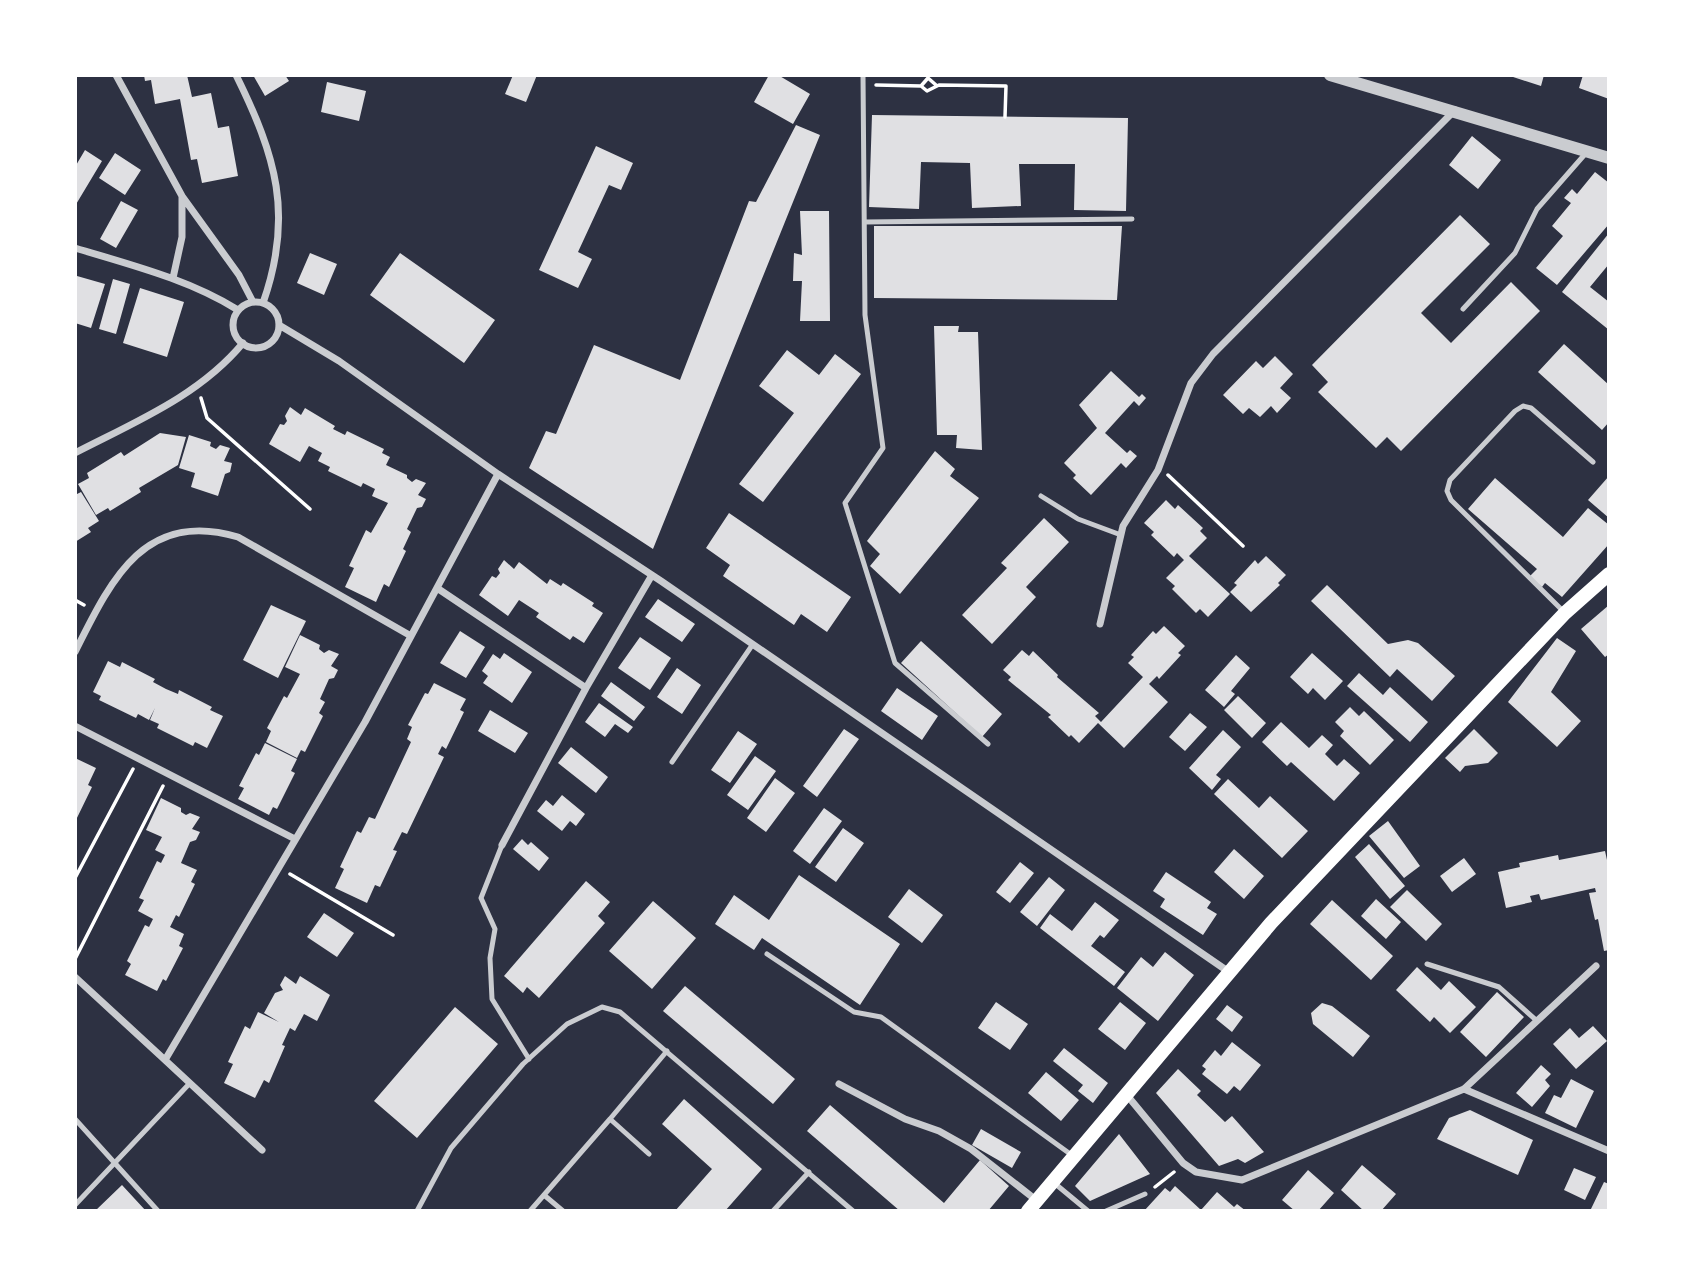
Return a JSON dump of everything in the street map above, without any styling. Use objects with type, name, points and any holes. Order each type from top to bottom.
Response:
[{"type":"main road","points":[[1032,1206],[1229,972],[1374,811],[1565,613],[1609,574]]},
{"type":"street","points":[[116,75],[182,197],[239,275],[253,302]]},
{"type":"street","points":[[236,75],[272,160],[281,219],[276,266],[263,303]]},
{"type":"street","points":[[1330,75],[1456,110],[1609,158]]},
{"type":"street","points":[[1100,624],[1121,535],[1159,467],[1191,383],[1213,354],[1456,110]]},
{"type":"street","points":[[173,278],[182,237],[182,197]]},
{"type":"street","points":[[75,248],[173,278],[213,295],[238,310]]},
{"type":"street","points":[[253,302],[263,303],[275,311],[279,325],[276,337],[266,345],[255,347],[243,343],[234,328],[238,310],[253,302]]},
{"type":"street","points":[[279,325],[340,361],[498,474],[652,575],[1229,972]]},
{"type":"street","points":[[75,453],[198,386],[228,361],[243,343]]},
{"type":"street","points":[[165,1060],[365,722],[498,474]]},
{"type":"street","points":[[75,652],[108,586],[153,543],[183,530],[214,530],[238,537],[411,636]]},
{"type":"street","points":[[502,845],[586,688],[652,575]]},
{"type":"street","points":[[437,587],[586,688]]},
{"type":"street","points":[[75,726],[295,839]]},
{"type":"street","points":[[1126,1094],[1183,1163],[1196,1172],[1242,1180],[1464,1089],[1596,966]]},
{"type":"street","points":[[75,977],[262,1150]]},
{"type":"street","points":[[839,1084],[971,1149],[1032,1206]]},
{"type":"street","points":[[1464,1089],[1609,1151]]},
{"type":"lane","points":[[863,75],[865,315],[883,448],[845,503],[895,663],[988,744]]},
{"type":"lane","points":[[1463,309],[1515,253],[1537,209],[1588,151]]},
{"type":"lane","points":[[865,222],[1132,219]]},
{"type":"lane","points":[[1565,613],[1451,500],[1447,491],[1450,480],[1515,411],[1523,406],[1531,408],[1593,462]]},
{"type":"lane","points":[[1041,496],[1078,519],[1121,535]]},
{"type":"lane","points":[[672,762],[753,644]]},
{"type":"lane","points":[[502,845],[481,898],[495,929],[489,975],[492,999],[529,1059]]},
{"type":"lane","points":[[767,954],[854,1012],[881,1017],[1073,1156]]},
{"type":"lane","points":[[1427,964],[1499,987],[1537,1021]]},
{"type":"lane","points":[[417,1211],[451,1148],[529,1059],[567,1024],[602,1007],[620,1012],[853,1211]]},
{"type":"lane","points":[[530,1211],[667,1051]]},
{"type":"lane","points":[[75,1205],[190,1083]]},
{"type":"lane","points":[[75,1119],[159,1211]]},
{"type":"lane","points":[[610,1119],[649,1154]]},
{"type":"lane","points":[[772,1211],[809,1172]]},
{"type":"lane","points":[[1052,1182],[1088,1211]]},
{"type":"lane","points":[[1106,1211],[1145,1194]]},
{"type":"lane","points":[[544,1195],[563,1211]]},
{"type":"path","points":[[921,86],[928,78],[936,85]]},
{"type":"path","points":[[863,85],[921,86],[927,91],[936,85],[1006,86],[1005,117]]},
{"type":"path","points":[[198,386],[207,418],[310,509]]},
{"type":"path","points":[[1159,467],[1243,546]]},
{"type":"path","points":[[75,878],[139,757]]},
{"type":"path","points":[[75,959],[170,773]]},
{"type":"path","points":[[279,867],[393,935]]},
{"type":"path","points":[[1145,1194],[1183,1163]]},
{"type":"building","points":[[144,75],[187,75],[192,97],[211,93],[218,128],[229,126],[238,176],[202,183],[197,159],[191,160],[180,99],[155,104],[151,80],[145,81]]},
{"type":"building","points":[[253,75],[285,75],[289,81],[265,96]]},
{"type":"building","points":[[513,75],[537,75],[526,102],[505,94]]},
{"type":"building","points":[[769,75],[778,75],[810,94],[793,124],[754,102]]},
{"type":"building","points":[[1507,75],[1544,75],[1541,86]]},
{"type":"building","points":[[1583,75],[1609,75],[1609,99],[1579,88]]},
{"type":"building","points":[[327,82],[366,91],[359,121],[321,112]]},
{"type":"building","points":[[872,115],[1128,118],[1126,211],[1074,210],[1075,164],[1019,164],[1021,206],[972,208],[970,163],[921,162],[919,209],[869,207]]},
{"type":"building","points":[[796,125],[820,135],[653,549],[529,468],[546,431],[556,434],[594,345],[680,380],[749,201],[756,202]]},
{"type":"building","points":[[1472,136],[1501,160],[1478,189],[1449,165]]},
{"type":"building","points":[[596,146],[633,163],[621,190],[609,185],[578,252],[592,259],[578,288],[539,270]]},
{"type":"building","points":[[85,150],[102,161],[75,206],[75,167]]},
{"type":"building","points":[[115,153],[141,170],[125,195],[99,178]]},
{"type":"building","points":[[1595,172],[1609,183],[1609,224],[1557,285],[1536,268],[1563,236],[1552,226],[1571,203],[1564,198],[1572,189],[1577,194]]},
{"type":"building","points":[[121,201],[138,210],[116,248],[100,239]]},
{"type":"building","points":[[800,211],[829,211],[830,321],[800,321],[802,281],[793,281],[794,253],[802,255]]},
{"type":"building","points":[[1460,215],[1490,244],[1421,313],[1451,343],[1511,282],[1540,311],[1401,451],[1387,437],[1376,448],[1318,392],[1328,382],[1312,365]]},
{"type":"building","points":[[874,226],[1122,226],[1117,300],[874,298]]},
{"type":"building","points":[[1609,233],[1609,264],[1590,287],[1609,302],[1609,330],[1562,292]]},
{"type":"building","points":[[310,253],[337,264],[324,295],[297,283]]},
{"type":"building","points":[[400,253],[495,320],[464,363],[370,295]]},
{"type":"building","points":[[77,276],[105,284],[91,328],[75,323]]},
{"type":"building","points":[[113,279],[130,284],[116,334],[99,329]]},
{"type":"building","points":[[140,288],[184,302],[167,357],[123,343]]},
{"type":"building","points":[[934,326],[959,326],[958,332],[978,332],[982,450],[956,448],[957,435],[937,435]]},
{"type":"building","points":[[1564,344],[1609,385],[1609,422],[1602,430],[1538,372]]},
{"type":"building","points":[[787,350],[819,375],[835,354],[861,374],[763,502],[739,484],[794,413],[759,386]]},
{"type":"building","points":[[1275,356],[1293,374],[1280,388],[1291,398],[1277,413],[1271,406],[1260,417],[1249,408],[1243,414],[1223,395],[1256,361],[1263,368]]},
{"type":"building","points":[[1111,371],[1139,397],[1142,394],[1146,398],[1139,406],[1134,401],[1105,433],[1127,453],[1130,450],[1137,456],[1126,468],[1121,463],[1091,495],[1073,478],[1076,475],[1064,463],[1097,428],[1079,405]]},
{"type":"building","points":[[290,407],[301,415],[305,408],[335,426],[333,429],[345,435],[347,431],[384,449],[382,453],[390,457],[386,465],[407,475],[412,482],[416,479],[426,483],[418,495],[426,499],[422,507],[417,508],[407,529],[411,532],[403,549],[406,551],[389,587],[384,584],[376,602],[345,587],[354,568],[349,566],[366,530],[371,533],[388,503],[372,496],[375,489],[363,483],[361,487],[328,471],[330,467],[318,461],[322,453],[309,446],[300,462],[269,444],[280,424],[284,425],[287,421],[285,416]]},
{"type":"building","points":[[160,433],[186,437],[178,465],[139,488],[141,492],[110,511],[108,508],[96,515],[78,484],[89,478],[87,473],[121,452],[124,456]]},
{"type":"building","points":[[189,435],[211,442],[210,446],[216,449],[220,445],[230,448],[224,461],[232,463],[230,472],[225,474],[218,496],[191,487],[195,473],[179,468]]},
{"type":"building","points":[[935,451],[955,469],[950,476],[979,498],[900,594],[870,566],[880,554],[867,541]]},
{"type":"building","points":[[1609,476],[1609,518],[1588,500]]},
{"type":"building","points":[[1495,478],[1563,537],[1588,508],[1609,525],[1609,544],[1562,597],[1545,583],[1542,587],[1529,577],[1537,569],[1468,509]]},
{"type":"building","points":[[81,492],[99,521],[88,528],[91,532],[75,542],[75,495]]},
{"type":"building","points":[[1166,500],[1175,509],[1178,505],[1203,528],[1200,531],[1207,538],[1189,556],[1230,594],[1208,617],[1200,609],[1196,613],[1172,589],[1175,586],[1166,578],[1184,560],[1177,553],[1174,557],[1151,535],[1154,532],[1144,523]]},
{"type":"building","points":[[729,513],[851,597],[827,632],[801,614],[794,625],[723,576],[730,565],[706,548]]},
{"type":"building","points":[[1044,518],[1069,542],[1026,587],[1036,597],[992,644],[962,615],[1007,568],[1001,563]]},
{"type":"building","points":[[1266,556],[1286,575],[1278,583],[1280,585],[1251,612],[1230,592],[1237,585],[1234,583],[1255,560],[1258,564]]},
{"type":"building","points":[[504,560],[514,569],[519,562],[547,584],[550,579],[561,586],[563,583],[594,603],[592,606],[603,613],[584,643],[573,636],[570,640],[536,617],[539,613],[519,600],[508,616],[479,595],[492,576],[496,578],[500,573],[498,569]]},
{"type":"building","points":[[1327,585],[1388,644],[1408,640],[1418,643],[1455,676],[1432,701],[1397,669],[1390,677],[1311,601]]},
{"type":"building","points":[[658,599],[695,624],[682,642],[645,617]]},
{"type":"building","points":[[271,605],[306,621],[278,678],[243,660]]},
{"type":"building","points":[[1609,605],[1609,654],[1605,657],[1581,629]]},
{"type":"building","points":[[1164,626],[1185,646],[1178,653],[1181,655],[1159,679],[1157,676],[1149,684],[1168,702],[1124,748],[1098,723],[1079,743],[1071,735],[1069,737],[1048,717],[1051,715],[1008,680],[1011,677],[1003,670],[1022,650],[1029,656],[1033,651],[1057,677],[1099,713],[1095,716],[1101,722],[1143,677],[1128,663],[1134,657],[1131,655],[1153,631],[1156,634]]},
{"type":"building","points":[[460,631],[485,647],[466,678],[440,663]]},
{"type":"building","points":[[300,635],[320,645],[319,649],[324,653],[329,650],[339,654],[331,666],[338,670],[334,678],[329,679],[320,699],[325,702],[319,713],[323,716],[305,752],[301,750],[297,758],[266,742],[271,731],[267,728],[284,696],[287,698],[300,674],[285,667]]},
{"type":"building","points":[[640,637],[671,658],[650,690],[618,668]]},
{"type":"building","points":[[1557,638],[1576,651],[1551,692],[1581,721],[1557,747],[1508,702]]},
{"type":"building","points":[[921,641],[1002,714],[982,737],[901,663]]},
{"type":"building","points":[[504,653],[532,672],[512,703],[483,683],[488,676],[482,671],[493,654],[500,659]]},
{"type":"building","points":[[1312,653],[1343,681],[1325,700],[1313,688],[1308,694],[1290,677]]},
{"type":"building","points":[[1236,655],[1250,668],[1231,691],[1235,694],[1224,707],[1205,690]]},
{"type":"building","points":[[108,661],[120,667],[122,662],[155,679],[153,682],[166,689],[178,694],[179,690],[212,707],[210,710],[223,716],[207,748],[195,742],[193,746],[157,728],[159,724],[150,720],[155,708],[149,720],[138,714],[136,718],[99,700],[101,696],[93,692]]},
{"type":"building","points":[[677,668],[701,685],[682,714],[657,697]]},
{"type":"building","points":[[1359,673],[1383,695],[1390,687],[1428,722],[1410,742],[1347,686]]},
{"type":"building","points":[[611,682],[645,707],[634,721],[601,696]]},
{"type":"building","points":[[434,683],[466,699],[460,710],[464,712],[446,749],[442,746],[438,754],[444,757],[407,834],[402,832],[393,850],[397,851],[380,887],[375,885],[367,903],[335,888],[344,869],[340,867],[357,831],[361,833],[369,817],[375,819],[411,742],[407,739],[412,727],[408,725],[425,693],[428,694]]},
{"type":"building","points":[[897,688],[938,716],[922,740],[881,711]]},
{"type":"building","points":[[1238,696],[1266,723],[1252,738],[1224,710]]},
{"type":"building","points":[[599,703],[633,727],[628,733],[615,724],[605,737],[585,722]]},
{"type":"building","points":[[1350,707],[1359,716],[1364,711],[1394,740],[1370,765],[1340,736],[1344,731],[1335,722]]},
{"type":"building","points":[[490,710],[528,733],[515,753],[478,731]]},
{"type":"building","points":[[1190,713],[1207,727],[1185,751],[1169,737]]},
{"type":"building","points":[[1281,722],[1309,748],[1322,735],[1333,745],[1325,754],[1337,766],[1344,759],[1360,773],[1334,801],[1291,762],[1287,766],[1262,742]]},
{"type":"building","points":[[844,729],[859,739],[817,797],[803,786]]},
{"type":"building","points":[[1474,729],[1498,753],[1488,763],[1465,766],[1460,772],[1445,758]]},
{"type":"building","points":[[1223,730],[1241,747],[1216,775],[1221,779],[1212,790],[1189,768]]},
{"type":"building","points":[[738,731],[757,744],[730,783],[711,770]]},
{"type":"building","points":[[265,743],[297,759],[291,771],[295,773],[277,809],[273,807],[269,815],[238,799],[244,788],[239,786],[256,753],[259,755]]},
{"type":"building","points":[[571,747],[608,777],[596,793],[558,763]]},
{"type":"building","points":[[755,756],[776,771],[748,810],[727,795]]},
{"type":"building","points":[[75,758],[96,768],[88,785],[92,787],[75,822]]},
{"type":"building","points":[[775,778],[795,793],[766,832],[747,818]]},
{"type":"building","points":[[1228,779],[1259,808],[1270,796],[1308,831],[1282,858],[1214,794]]},
{"type":"building","points":[[562,795],[585,814],[576,826],[570,821],[562,831],[537,811],[546,800],[553,806]]},
{"type":"building","points":[[161,798],[181,808],[181,812],[186,815],[190,813],[200,817],[192,829],[200,832],[196,840],[190,842],[181,863],[197,870],[191,882],[195,884],[179,917],[176,915],[170,927],[184,934],[179,946],[183,948],[166,981],[163,979],[157,991],[125,975],[131,964],[127,961],[145,925],[149,927],[153,919],[138,911],[144,900],[139,898],[157,861],[161,863],[165,855],[155,850],[162,837],[146,830]]},
{"type":"building","points":[[824,808],[842,821],[810,864],[793,851]]},
{"type":"building","points":[[1388,821],[1420,866],[1404,878],[1369,836]]},
{"type":"building","points":[[843,828],[864,843],[836,882],[815,867]]},
{"type":"building","points":[[522,839],[528,845],[531,842],[549,858],[539,871],[513,849]]},
{"type":"building","points":[[1369,844],[1405,886],[1390,899],[1355,857]]},
{"type":"building","points":[[1234,849],[1264,876],[1244,899],[1214,872]]},
{"type":"building","points":[[1605,851],[1609,869],[1609,950],[1604,951],[1598,919],[1595,920],[1589,893],[1596,892],[1595,888],[1541,900],[1539,894],[1530,896],[1532,902],[1506,908],[1498,872],[1520,867],[1519,863],[1558,855],[1559,860]]},
{"type":"building","points":[[1464,858],[1476,874],[1452,892],[1440,876]]},
{"type":"building","points":[[1020,862],[1034,873],[1010,903],[996,892]]},
{"type":"building","points":[[1166,872],[1211,902],[1207,908],[1217,914],[1203,935],[1160,907],[1165,899],[1153,891]]},
{"type":"building","points":[[799,875],[900,944],[860,1005],[762,938],[754,950],[715,924],[734,895],[769,920]]},
{"type":"building","points":[[1049,877],[1065,890],[1037,926],[1020,912]]},
{"type":"building","points":[[586,881],[610,902],[598,916],[605,923],[539,998],[527,987],[523,993],[504,976]]},
{"type":"building","points":[[909,889],[943,915],[922,943],[888,917]]},
{"type":"building","points":[[1407,890],[1442,924],[1426,941],[1390,907]]},
{"type":"building","points":[[1376,899],[1401,922],[1386,939],[1361,916]]},
{"type":"building","points":[[1332,900],[1393,956],[1371,980],[1310,924]]},
{"type":"building","points":[[653,901],[696,938],[652,989],[609,951]]},
{"type":"building","points":[[1095,902],[1119,920],[1104,938],[1100,935],[1091,946],[1125,972],[1114,986],[1040,928],[1050,914],[1072,931]]},
{"type":"building","points":[[324,913],[354,933],[337,957],[307,937]]},
{"type":"building","points":[[1165,952],[1194,975],[1158,1021],[1117,988],[1141,957],[1153,967]]},
{"type":"building","points":[[1417,967],[1441,990],[1449,981],[1476,1007],[1450,1033],[1434,1017],[1430,1022],[1396,990]]},
{"type":"building","points":[[285,976],[296,984],[300,976],[330,995],[317,1021],[304,1014],[295,1031],[290,1028],[269,1083],[264,1080],[255,1098],[224,1083],[233,1064],[228,1062],[245,1026],[250,1029],[258,1012],[279,1022],[264,1013],[275,993],[283,990],[280,985]]},
{"type":"building","points":[[685,986],[795,1079],[773,1104],[663,1011]]},
{"type":"building","points":[[1497,992],[1524,1017],[1486,1057],[1460,1032]]},
{"type":"building","points":[[996,1002],[1028,1024],[1010,1050],[978,1028]]},
{"type":"building","points":[[1120,1002],[1146,1023],[1125,1050],[1098,1029]]},
{"type":"building","points":[[1322,1003],[1332,1006],[1370,1036],[1353,1057],[1313,1024],[1311,1013]]},
{"type":"building","points":[[1227,1005],[1243,1017],[1232,1032],[1216,1019]]},
{"type":"building","points":[[455,1007],[498,1044],[417,1138],[374,1101]]},
{"type":"building","points":[[1593,1026],[1607,1041],[1576,1069],[1553,1044],[1570,1028],[1579,1038]]},
{"type":"building","points":[[1232,1042],[1261,1065],[1240,1091],[1234,1086],[1227,1094],[1202,1074],[1206,1069],[1202,1066],[1215,1050],[1221,1056]]},
{"type":"building","points":[[1064,1048],[1108,1083],[1093,1103],[1078,1091],[1083,1085],[1053,1061]]},
{"type":"building","points":[[1541,1065],[1551,1074],[1545,1080],[1550,1086],[1532,1107],[1516,1093]]},
{"type":"building","points":[[1178,1069],[1201,1091],[1197,1095],[1225,1122],[1232,1116],[1264,1152],[1245,1163],[1238,1159],[1219,1166],[1156,1093]]},
{"type":"building","points":[[1046,1072],[1079,1100],[1061,1121],[1028,1093]]},
{"type":"building","points":[[1571,1079],[1594,1091],[1576,1128],[1545,1113],[1554,1095],[1561,1098]]},
{"type":"building","points":[[684,1099],[762,1169],[725,1211],[675,1211],[712,1169],[662,1124]]},
{"type":"building","points":[[830,1105],[944,1203],[980,1160],[1009,1186],[988,1211],[900,1211],[807,1131]]},
{"type":"building","points":[[1470,1110],[1533,1140],[1518,1175],[1437,1139],[1449,1118]]},
{"type":"building","points":[[981,1129],[1021,1152],[1012,1168],[972,1145]]},
{"type":"building","points":[[1119,1134],[1150,1174],[1090,1201],[1075,1186]]},
{"type":"building","points":[[1362,1165],[1396,1194],[1381,1211],[1364,1211],[1341,1190]]},
{"type":"building","points":[[1574,1168],[1596,1177],[1585,1200],[1564,1190]]},
{"type":"building","points":[[1308,1170],[1334,1193],[1318,1211],[1295,1211],[1282,1200]]},
{"type":"building","points":[[1604,1182],[1609,1184],[1609,1211],[1590,1211]]},
{"type":"building","points":[[122,1185],[146,1211],[95,1211]]},
{"type":"building","points":[[1175,1186],[1201,1210],[1217,1192],[1234,1207],[1237,1204],[1246,1211],[1144,1211],[1165,1188],[1170,1192]]}]
